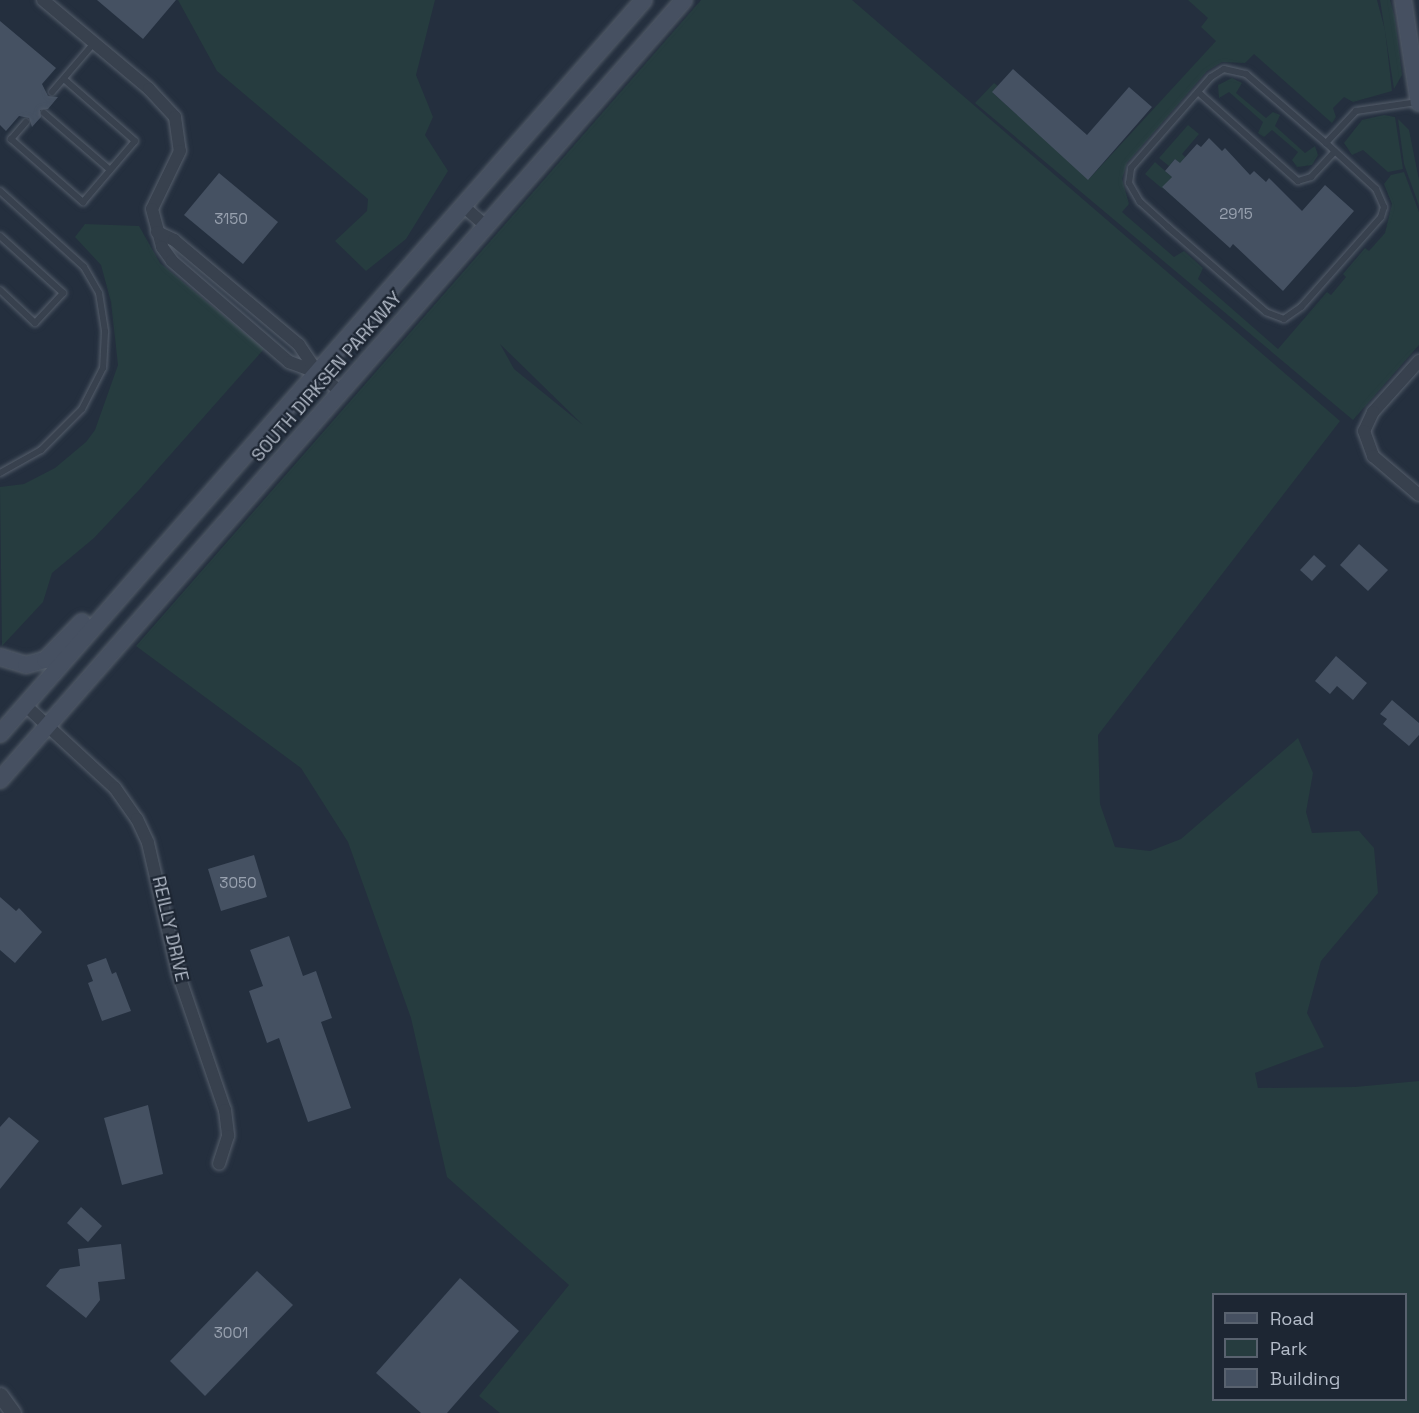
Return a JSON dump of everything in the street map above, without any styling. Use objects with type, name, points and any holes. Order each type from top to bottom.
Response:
[{"type":"main road","name":"SOUTH DIRKSEN PARKWAY","points":[[0,734],[644,0]]},
{"type":"main road","name":"SOUTH DIRKSEN PARKWAY","points":[[0,780],[684,0]]},
{"type":"main road","points":[[1403,0],[1419,102]]},
{"type":"main road","points":[[0,657],[26,665],[52,654],[175,518],[213,490]]},
{"type":"street","points":[[43,0],[149,89],[175,117],[180,151],[152,209],[157,232],[172,261],[290,362],[317,372]]},
{"type":"street","points":[[463,206],[485,225]]},
{"type":"street","points":[[157,232],[174,240],[299,345],[317,372],[340,392]]},
{"type":"street","points":[[1419,361],[1373,412],[1364,430],[1373,456],[1419,495]]},
{"type":"street","name":"REILLY DRIVE","points":[[25,705],[115,788],[137,819],[148,843],[178,973],[225,1110],[228,1136],[219,1164]]},
{"type":"street","points":[[0,1395],[13,1413]]},
{"type":"lane","points":[[52,92],[94,43]]},
{"type":"lane","points":[[1239,70],[1326,143],[1380,193],[1384,202],[1383,212],[1301,307],[1284,319],[1275,317],[1140,202],[1128,183],[1131,168],[1218,72],[1239,70]]},
{"type":"lane","points":[[26,122],[11,139],[83,202],[135,141],[64,79]]},
{"type":"lane","points":[[1198,92],[1298,181],[1311,177],[1335,151]]},
{"type":"lane","points":[[1326,143],[1356,111],[1419,102]]},
{"type":"lane","points":[[44,113],[110,170]]},
{"type":"lane","points":[[0,191],[84,267],[99,292],[105,332],[103,368],[82,409],[41,450],[0,473]]},
{"type":"lane","points":[[0,236],[63,293],[36,323],[0,290]]},
{"type":"green space","points":[[178,0],[435,0],[416,75],[433,117],[425,135],[448,171],[406,239],[366,271],[335,241],[367,211],[368,199],[217,71]]},
{"type":"green space","points":[[701,0],[852,0],[1340,421],[1098,735],[1100,804],[1115,847],[1150,851],[1181,839],[1298,738],[1313,773],[1306,812],[1312,833],[1359,831],[1374,848],[1378,893],[1321,961],[1307,1013],[1324,1047],[1255,1073],[1258,1088],[1355,1087],[1419,1081],[1419,1413],[500,1413],[479,1396],[569,1285],[447,1177],[411,1018],[348,842],[301,768],[136,646]],"holes":[[[500,344],[583,425],[514,369]]]},
{"type":"green space","points":[[1188,0],[1377,0],[1385,30],[1392,91],[1353,102],[1344,97],[1333,108],[1336,117],[1332,123],[1254,54],[1245,63],[1222,62],[1207,71],[1127,163],[1122,179],[1129,204],[1122,212],[1174,257],[1184,251],[1203,268],[1198,279],[1278,349],[1327,292],[1331,295],[1346,277],[1343,274],[1365,248],[1369,251],[1385,233],[1392,204],[1384,184],[1391,175],[1404,172],[1419,212],[1419,345],[1353,420],[975,103],[994,83],[998,86],[993,93],[1089,179],[1216,41],[1201,27],[1208,18]]},
{"type":"green space","points":[[1380,0],[1390,0],[1395,18],[1402,75],[1394,89]]},
{"type":"green space","points":[[1232,78],[1242,83],[1236,93],[1266,118],[1273,112],[1280,115],[1275,126],[1305,153],[1315,146],[1318,155],[1312,165],[1297,167],[1292,160],[1298,152],[1272,130],[1264,137],[1258,133],[1263,122],[1229,92],[1219,98],[1218,85]]},
{"type":"green space","points":[[1384,115],[1395,117],[1403,169],[1388,172],[1363,150],[1352,155],[1344,143],[1362,120]]},
{"type":"green space","points":[[1398,119],[1409,130],[1419,180],[1419,206],[1404,164]]},
{"type":"green space","points":[[1188,125],[1199,134],[1182,154],[1186,158],[1181,165],[1175,159],[1169,166],[1159,158]]},
{"type":"green space","points":[[1155,162],[1172,177],[1162,188],[1190,212],[1145,174]]},
{"type":"green space","points":[[85,224],[139,226],[160,263],[264,349],[94,538],[52,573],[43,602],[2,646],[0,487],[24,484],[55,468],[86,442],[95,430],[118,365],[111,302],[101,265],[75,237]]},
{"type":"building","points":[[97,0],[176,0],[143,39]]},
{"type":"building","points":[[0,21],[56,68],[42,84],[48,96],[58,97],[48,109],[40,110],[41,117],[32,127],[29,118],[19,116],[6,131],[0,125]]},
{"type":"building","points":[[1013,69],[1087,135],[1129,87],[1152,107],[1088,180],[992,92]]},
{"type":"building","points":[[1209,138],[1222,151],[1225,148],[1250,175],[1254,171],[1266,182],[1269,178],[1302,211],[1325,185],[1354,211],[1283,291],[1233,244],[1230,248],[1162,187],[1172,177],[1165,171],[1175,159],[1180,163],[1197,144],[1201,147]]},
{"type":"building","points":[[219,173],[278,222],[243,264],[184,215]]},
{"type":"building","points":[[1359,544],[1388,570],[1368,591],[1340,565]]},
{"type":"building","points":[[1314,555],[1326,566],[1312,581],[1300,570]]},
{"type":"building","points":[[1336,656],[1367,683],[1353,700],[1337,686],[1330,694],[1315,681]]},
{"type":"building","points":[[1392,700],[1419,723],[1419,735],[1409,746],[1383,724],[1387,719],[1380,714]]},
{"type":"building","points":[[254,855],[267,897],[221,911],[208,869]]},
{"type":"building","points":[[0,897],[16,911],[19,908],[42,932],[15,963],[0,950]]},
{"type":"building","points":[[289,936],[303,976],[316,971],[332,1018],[321,1022],[351,1108],[308,1122],[279,1038],[267,1043],[249,991],[263,986],[250,950]]},
{"type":"building","points":[[106,958],[112,974],[116,972],[131,1011],[102,1021],[88,983],[93,981],[87,965]]},
{"type":"building","points":[[148,1105],[163,1174],[122,1185],[104,1118]]},
{"type":"building","points":[[9,1117],[39,1141],[0,1189],[0,1127]]},
{"type":"building","points":[[81,1207],[102,1226],[88,1242],[67,1223]]},
{"type":"building","points":[[121,1244],[125,1279],[98,1282],[100,1300],[86,1318],[46,1286],[60,1269],[80,1266],[78,1249]]},
{"type":"building","points":[[257,1271],[293,1305],[205,1396],[170,1361]]},
{"type":"building","points":[[460,1278],[519,1331],[447,1413],[421,1413],[376,1373]]}]
